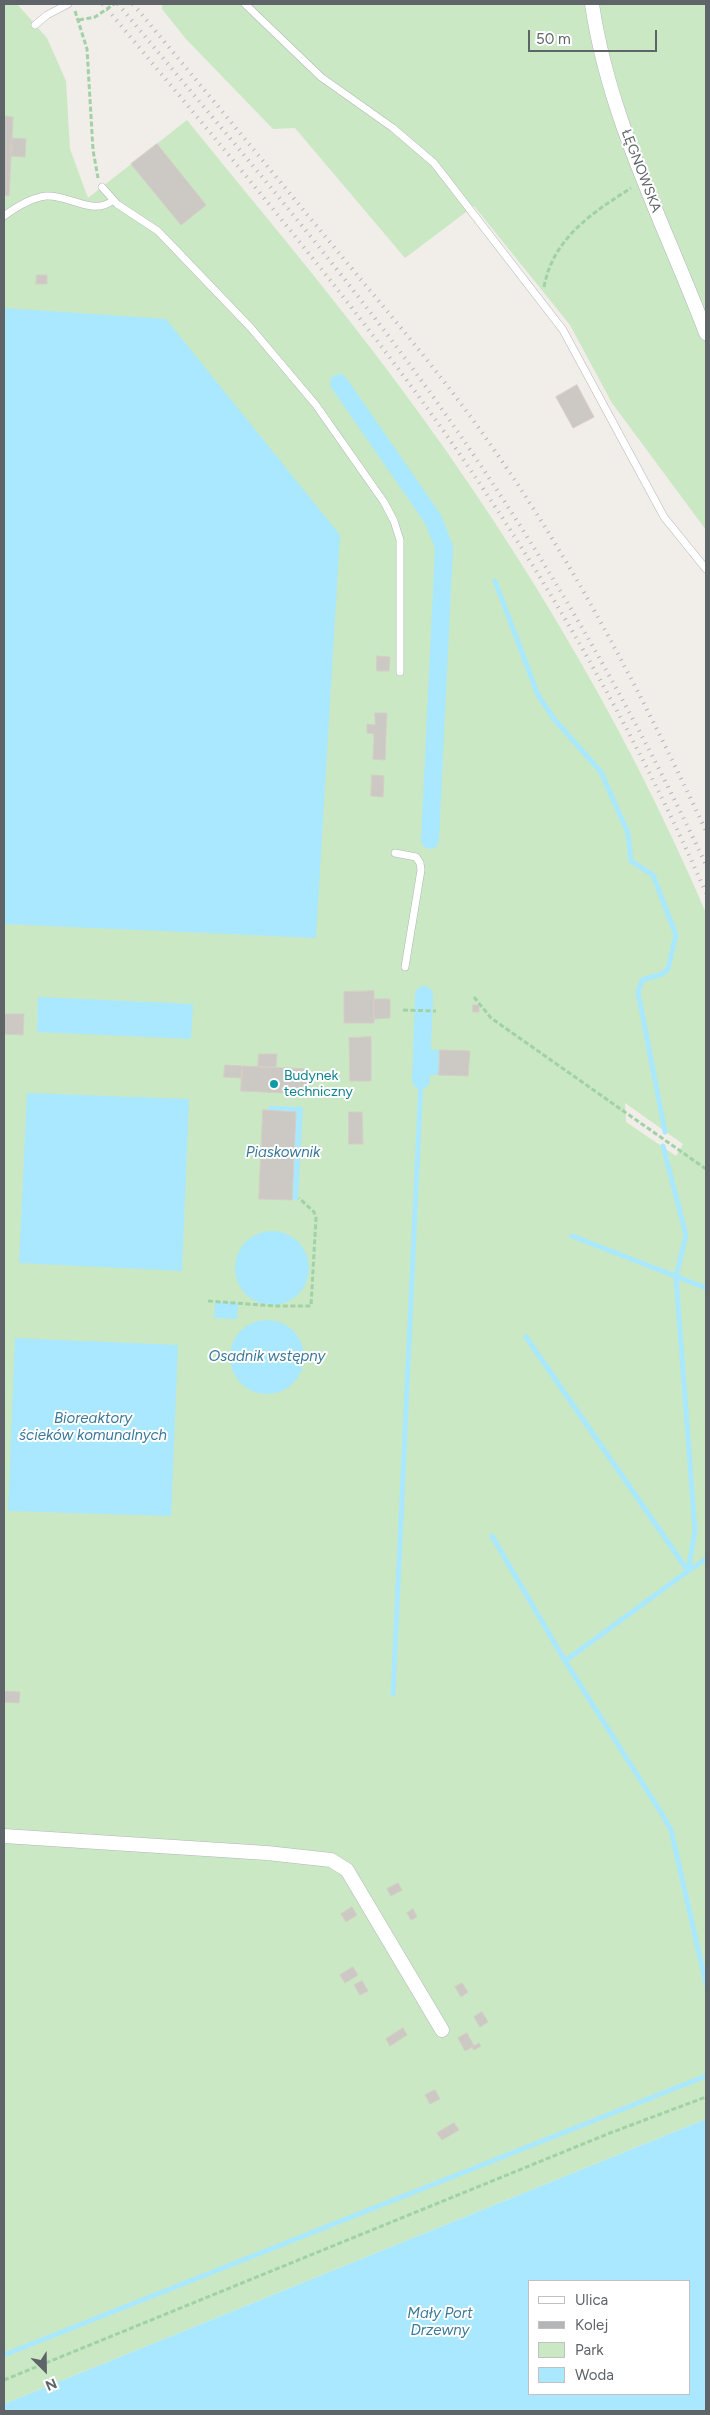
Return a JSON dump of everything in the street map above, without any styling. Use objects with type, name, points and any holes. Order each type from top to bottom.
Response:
[{"type":"street","name":"ŁĘGNOWSKA","points":[[592,4],[612,94],[644,180],[706,333]]},
{"type":"street","points":[[4,1836],[267,1853],[331,1860],[347,1870],[442,2030]]},
{"type":"lane","points":[[35,25],[47,15],[68,4]]},
{"type":"lane","points":[[245,4],[321,77],[393,128],[434,163],[563,330],[664,517],[706,569]]},
{"type":"lane","points":[[102,187],[113,200],[158,231],[251,328],[316,405],[384,502],[394,521],[400,540],[400,672]]},
{"type":"lane","points":[[4,216],[28,202],[45,196],[65,198],[96,207],[108,204],[113,200]]},
{"type":"lane","points":[[395,853],[416,857],[420,863],[421,870],[405,967]]},
{"type":"path","points":[[72,4],[79,20],[87,49],[94,160],[102,187]]},
{"type":"path","points":[[79,20],[95,18],[114,4]]},
{"type":"path","points":[[542,303],[548,270],[561,244],[572,231],[607,204],[644,180]]},
{"type":"path","points":[[474,997],[491,1018],[706,1169]]},
{"type":"path","points":[[403,1010],[436,1011]]},
{"type":"path","points":[[208,1300],[275,1306],[311,1306],[316,1218],[314,1212],[299,1198]]},
{"type":"path","points":[[4,2380],[610,2133],[706,2097]]},
{"type":"green space","points":[[4,4],[17,4],[47,38],[66,81],[70,149],[88,198],[187,120],[376,355],[471,487],[516,555],[558,624],[599,694],[637,766],[673,839],[706,913],[706,2119],[4,2404]],"holes":[[[625,1103],[683,1144],[676,1156],[626,1122]]]},
{"type":"green space","points":[[162,4],[706,4],[706,530],[612,403],[570,325],[474,206],[405,258],[295,128],[273,129],[186,39],[162,9]]},
{"type":"water","points":[[4,308],[166,319],[340,535],[316,938],[4,924]]},
{"type":"water","points":[[38,997],[193,1004],[191,1039],[37,1032]]},
{"type":"water","points":[[414,1049],[440,1050],[439,1075],[413,1073]]},
{"type":"water","points":[[27,1093],[189,1099],[182,1271],[19,1263]]},
{"type":"water","name":"Piaskownik","points":[[269,1106],[303,1107],[298,1200],[264,1198]]},
{"type":"water","points":[[265,1231],[279,1231],[293,1237],[303,1247],[309,1261],[309,1275],[303,1289],[293,1299],[279,1305],[265,1305],[251,1299],[241,1289],[235,1275],[235,1261],[241,1247],[251,1237]]},
{"type":"water","points":[[215,1302],[238,1303],[237,1319],[214,1318]]},
{"type":"water","name":"Osadnik wstępny","points":[[260,1320],[274,1320],[288,1326],[298,1336],[304,1350],[304,1364],[298,1378],[288,1388],[274,1394],[260,1394],[246,1388],[236,1378],[230,1364],[230,1350],[236,1336],[246,1326]]},
{"type":"water","name":"Bioreaktory ścieków komunalnych","points":[[15,1338],[178,1345],[171,1516],[8,1511]]},
{"type":"water","name":"Mały Port Drzewny","points":[[706,2119],[706,2411],[4,2411],[4,2404]]},
{"type":"building","points":[[4,116],[13,117],[9,196],[4,195]]},
{"type":"building","points":[[12,138],[26,139],[25,157],[11,156]]},
{"type":"building","points":[[157,144],[206,205],[181,225],[131,164]]},
{"type":"building","points":[[37,275],[47,275],[47,284],[36,284]]},
{"type":"building","points":[[577,385],[594,417],[573,428],[556,397]]},
{"type":"building","points":[[377,656],[390,657],[389,671],[377,671]]},
{"type":"building","points":[[375,713],[387,713],[385,760],[373,759],[374,734],[367,733],[367,724],[375,725]]},
{"type":"building","points":[[372,775],[384,776],[383,797],[371,796]]},
{"type":"building","points":[[374,991],[374,1023],[344,1023],[344,992]]},
{"type":"building","points":[[374,999],[390,999],[390,1018],[374,1019]]},
{"type":"building","points":[[473,1005],[479,1005],[479,1012],[473,1012]]},
{"type":"building","points":[[4,1014],[24,1014],[23,1035],[4,1034]]},
{"type":"building","points":[[371,1037],[371,1081],[350,1081],[349,1038]]},
{"type":"building","points":[[440,1050],[470,1051],[468,1076],[439,1075]]},
{"type":"building","points":[[259,1054],[277,1054],[276,1067],[258,1067]]},
{"type":"building","points":[[225,1065],[242,1066],[242,1078],[224,1077]]},
{"type":"building","name":"Budynek techniczny","points":[[242,1066],[308,1069],[306,1094],[241,1091]]},
{"type":"building","name":"Piaskownik","points":[[263,1110],[296,1112],[292,1200],[259,1199]]},
{"type":"building","points":[[349,1112],[362,1112],[363,1144],[349,1144]]},
{"type":"building","points":[[4,1691],[20,1692],[19,1703],[4,1702]]},
{"type":"building","points":[[398,1883],[402,1890],[391,1896],[387,1889]]},
{"type":"building","points":[[352,1907],[357,1915],[346,1922],[341,1914]]},
{"type":"building","points":[[413,1909],[417,1917],[411,1920],[407,1913]]},
{"type":"building","points":[[353,1967],[358,1975],[345,1983],[340,1975]]},
{"type":"building","points":[[362,1981],[368,1991],[360,1995],[354,1985]]},
{"type":"building","points":[[462,1983],[468,1992],[461,1997],[455,1987]]},
{"type":"building","points":[[482,2012],[488,2022],[480,2027],[474,2017]]},
{"type":"building","points":[[403,2028],[407,2035],[390,2046],[386,2039]]},
{"type":"building","points":[[467,2033],[474,2046],[479,2043],[481,2046],[474,2050],[472,2047],[465,2051],[458,2038]]},
{"type":"building","points":[[435,2090],[440,2099],[430,2104],[425,2095]]},
{"type":"building","points":[[454,2123],[459,2130],[442,2140],[437,2133]]},
{"type":"waterway","points":[[339,383],[433,519],[444,547],[430,840]]},
{"type":"waterway","points":[[495,581],[538,695],[554,719],[601,772],[628,833],[631,861],[653,875],[676,935],[668,969],[662,974],[642,980],[638,992],[665,1132]]},
{"type":"waterway","points":[[421,1080],[424,995]]},
{"type":"waterway","points":[[393,1694],[421,1080]]},
{"type":"waterway","points":[[663,1146],[686,1235],[676,1277],[695,1531],[688,1571],[565,1661],[671,1830],[706,1984]]},
{"type":"waterway","points":[[572,1236],[706,1288]]},
{"type":"waterway","points":[[526,1337],[688,1571],[706,1559]]},
{"type":"waterway","points":[[492,1536],[565,1661]]},
{"type":"waterway","points":[[4,2355],[706,2076]]},
{"type":"railway","points":[[103,4],[266,200],[345,299],[463,459],[541,578],[612,702],[677,828],[706,893]]},
{"type":"railway","points":[[118,4],[319,247],[397,347],[473,454],[546,567],[614,684],[677,804],[706,865]]},
{"type":"railway","points":[[133,4],[422,354],[461,403],[497,454],[556,544],[583,591],[635,686],[706,831]]},
{"type":"place","name":"Budynek techniczny","points":[[274,1084]]}]
